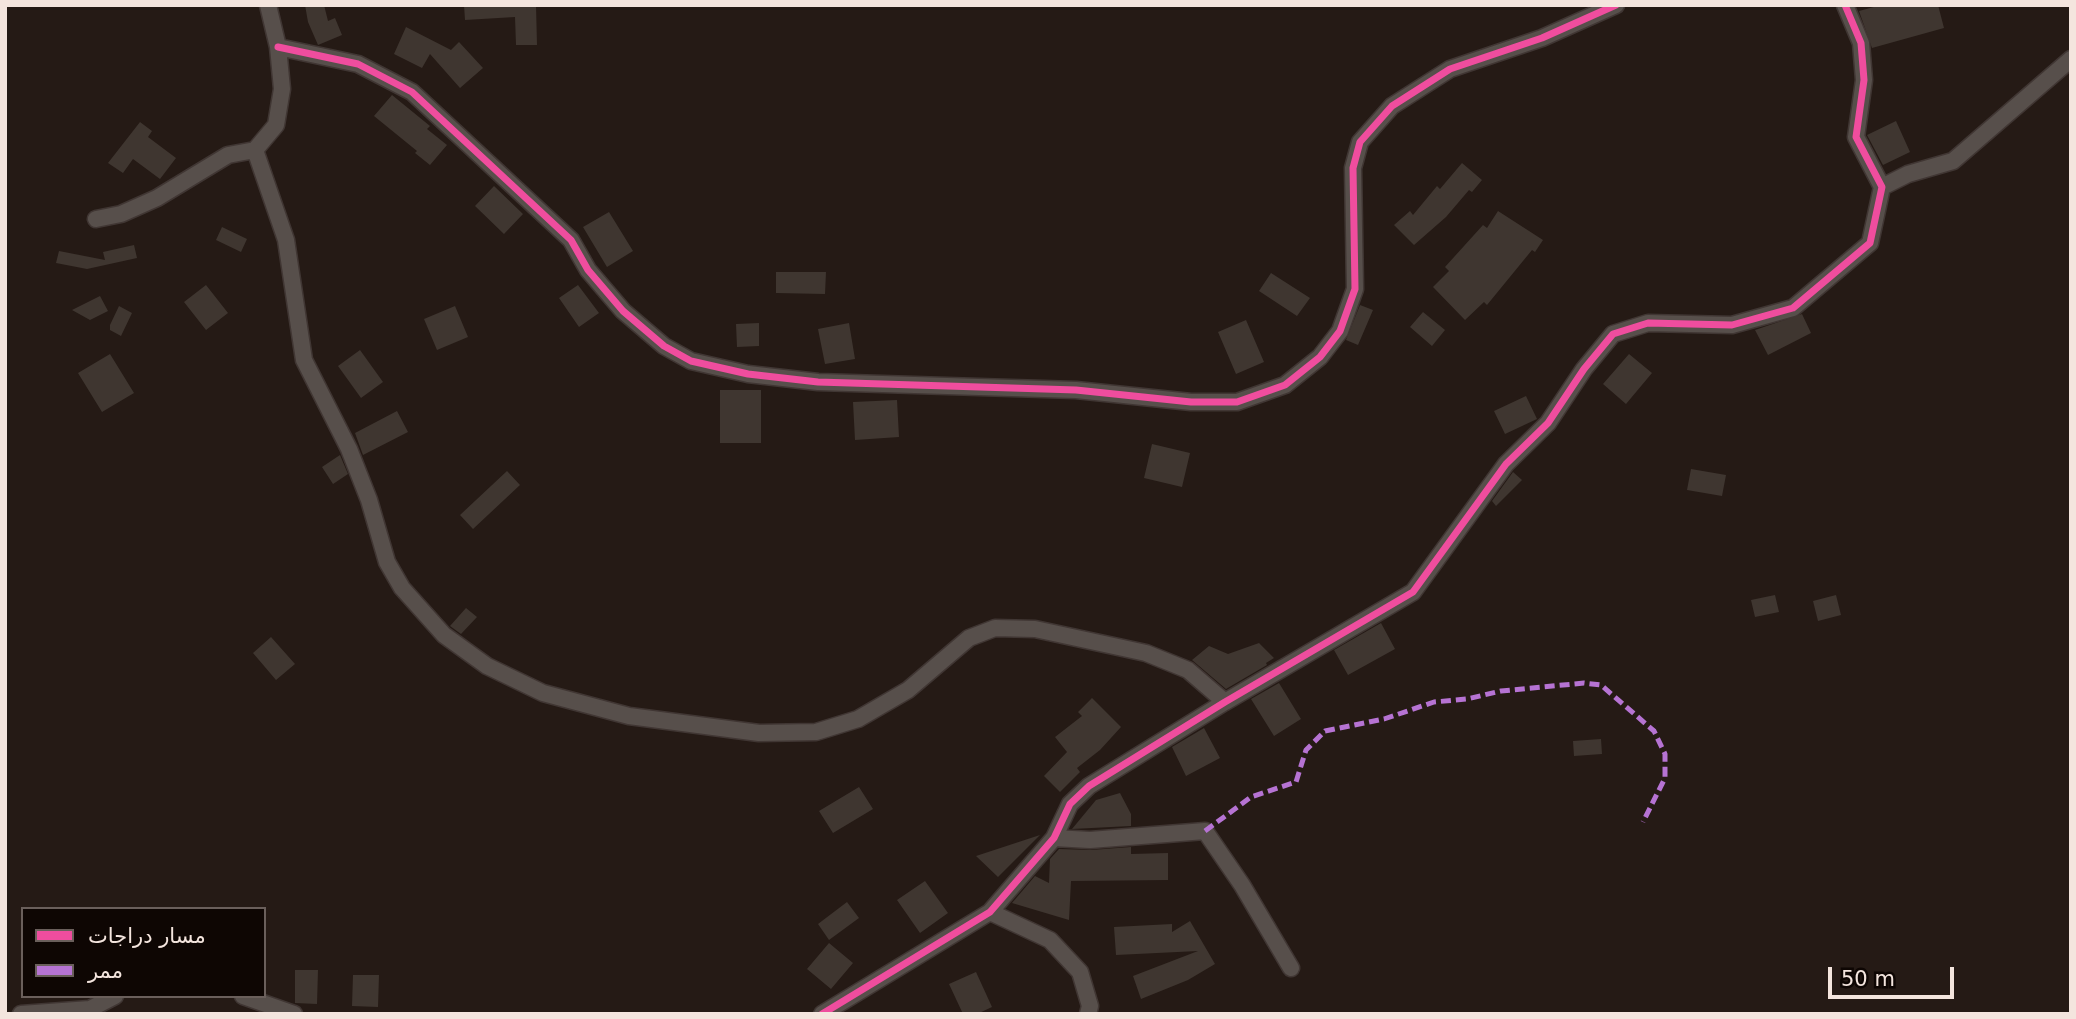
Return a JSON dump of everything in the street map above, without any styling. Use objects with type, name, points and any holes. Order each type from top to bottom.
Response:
[{"type":"street","points":[[96,219],[121,214],[157,198],[228,155],[255,150],[276,125],[282,89],[278,47],[268,5]]},
{"type":"street","points":[[278,47],[358,64],[412,92],[571,240],[588,270],[623,311],[664,345],[691,361],[748,374],[818,382],[1076,390],[1191,402],[1237,402],[1285,385],[1320,357],[1340,331],[1355,289],[1353,168],[1360,142],[1392,106],[1450,69],[1542,38],[1616,5]]},
{"type":"street","points":[[822,1014],[990,912],[1054,838],[1070,804],[1089,786],[1225,702],[1413,592],[1506,464],[1548,423],[1584,369],[1613,334],[1648,323],[1732,325],[1793,308],[1870,243],[1882,187],[1856,137],[1864,80],[1861,43],[1845,5]]},
{"type":"street","points":[[1882,187],[1908,174],[1953,161],[2071,59]]},
{"type":"street","points":[[255,150],[286,240],[304,360],[349,449],[369,500],[387,562],[402,588],[444,635],[487,666],[543,693],[629,716],[759,733],[816,732],[858,719],[908,690],[969,638],[995,628],[1035,629],[1146,653],[1188,670],[1225,702]]},
{"type":"street","points":[[1054,838],[1090,839],[1205,831],[1242,885],[1291,968]]},
{"type":"street","points":[[990,912],[1050,940],[1080,972],[1090,1006],[1088,1014]]},
{"type":"street","points":[[21,1014],[90,1009],[111,998]]},
{"type":"street","points":[[249,998],[294,1014]]},
{"type":"building","points":[[305,5],[324,5],[328,21],[335,18],[342,35],[318,45],[308,22]]},
{"type":"building","points":[[464,5],[536,5],[537,45],[516,45],[515,17],[465,20]]},
{"type":"building","points":[[1881,5],[1938,5],[1944,28],[1872,48],[1859,11]]},
{"type":"building","points":[[406,27],[451,50],[459,42],[483,68],[460,88],[430,54],[422,68],[394,54]]},
{"type":"building","points":[[392,95],[430,126],[427,129],[447,145],[430,165],[374,116]]},
{"type":"building","points":[[1896,121],[1910,152],[1883,165],[1867,135]]},
{"type":"building","points":[[140,122],[152,131],[148,137],[176,158],[160,179],[133,159],[123,173],[108,163]]},
{"type":"building","points":[[1462,163],[1482,180],[1414,245],[1394,225],[1410,211],[1413,215],[1437,186],[1440,189]]},
{"type":"building","points":[[494,186],[523,214],[504,234],[475,206]]},
{"type":"building","points":[[1498,211],[1543,240],[1487,305],[1484,302],[1465,320],[1433,287],[1449,271],[1445,267],[1483,225],[1487,228]]},
{"type":"building","points":[[609,212],[633,251],[607,267],[583,227]]},
{"type":"building","points":[[222,227],[247,239],[241,252],[216,240]]},
{"type":"building","points":[[134,245],[137,258],[87,269],[56,263],[59,251],[105,260],[103,252]]},
{"type":"building","points":[[776,272],[826,272],[825,294],[776,293]]},
{"type":"building","points":[[1271,273],[1310,298],[1297,316],[1259,291]]},
{"type":"building","points":[[206,285],[228,313],[206,330],[184,302]]},
{"type":"building","points":[[578,285],[599,313],[579,327],[559,298]]},
{"type":"building","points":[[100,296],[108,311],[90,320],[72,310]]},
{"type":"building","points":[[1360,305],[1373,310],[1358,345],[1346,340]]},
{"type":"building","points":[[119,306],[132,313],[121,336],[110,330]]},
{"type":"building","points":[[455,306],[468,337],[437,350],[424,319]]},
{"type":"building","points":[[1423,312],[1445,330],[1432,346],[1410,327]]},
{"type":"building","points":[[1802,314],[1811,333],[1768,355],[1755,330]]},
{"type":"building","points":[[1246,320],[1264,362],[1236,374],[1218,332]]},
{"type":"building","points":[[759,323],[759,346],[737,347],[736,324]]},
{"type":"building","points":[[849,323],[855,359],[825,364],[818,329]]},
{"type":"building","points":[[360,350],[383,382],[361,398],[338,366]]},
{"type":"building","points":[[110,354],[134,393],[102,412],[78,373]]},
{"type":"building","points":[[1629,354],[1652,373],[1626,404],[1603,384]]},
{"type":"building","points":[[720,390],[761,390],[761,443],[720,443]]},
{"type":"building","points":[[1526,396],[1537,419],[1505,434],[1494,411]]},
{"type":"building","points":[[897,400],[899,437],[855,440],[853,402]]},
{"type":"building","points":[[397,411],[408,432],[363,455],[355,433]]},
{"type":"building","points":[[1152,444],[1190,453],[1182,487],[1144,478]]},
{"type":"building","points":[[340,455],[348,474],[333,484],[322,467]]},
{"type":"building","points":[[1691,469],[1726,475],[1722,496],[1687,490]]},
{"type":"building","points":[[507,471],[520,485],[473,529],[460,515]]},
{"type":"building","points":[[1513,472],[1522,480],[1496,506],[1492,501]]},
{"type":"building","points":[[1775,595],[1779,612],[1755,617],[1751,600]]},
{"type":"building","points":[[1836,595],[1841,615],[1818,621],[1813,601]]},
{"type":"building","points":[[466,608],[477,617],[461,634],[450,626]]},
{"type":"building","points":[[1381,623],[1395,649],[1348,675],[1334,650]]},
{"type":"building","points":[[271,637],[295,664],[276,680],[253,653]]},
{"type":"building","points":[[1259,643],[1274,658],[1226,689],[1192,660],[1209,646],[1228,654]]},
{"type":"building","points":[[1279,683],[1301,719],[1274,736],[1251,699]]},
{"type":"building","points":[[1092,698],[1121,727],[1100,750],[1077,768],[1080,772],[1060,792],[1044,776],[1067,752],[1055,737],[1082,716],[1078,712]]},
{"type":"building","points":[[1204,728],[1220,758],[1186,776],[1172,747]]},
{"type":"building","points":[[1601,739],[1602,754],[1574,756],[1573,741]]},
{"type":"building","points":[[859,787],[873,809],[833,833],[819,811]]},
{"type":"building","points":[[1120,793],[1131,814],[1131,826],[1072,829],[1096,800]]},
{"type":"building","points":[[1040,835],[998,877],[976,856]]},
{"type":"building","points":[[1131,847],[1131,854],[1168,853],[1168,880],[1071,881],[1069,920],[1012,903],[1035,876],[1049,883],[1050,859],[1059,849]]},
{"type":"building","points":[[925,881],[948,913],[920,933],[897,900]]},
{"type":"building","points":[[847,902],[859,918],[829,940],[818,924]]},
{"type":"building","points":[[1190,921],[1215,964],[1188,980],[1141,999],[1133,976],[1198,951],[1116,955],[1114,927],[1172,924],[1172,932]]},
{"type":"building","points":[[829,943],[853,963],[831,989],[807,969]]},
{"type":"building","points":[[295,970],[318,970],[317,1004],[295,1003]]},
{"type":"building","points":[[976,972],[992,1007],[977,1014],[963,1014],[949,984]]},
{"type":"building","points":[[353,975],[379,975],[378,1007],[352,1006]]},
{"type":"marked path","points":[[1205,831],[1251,797],[1296,782],[1306,750],[1325,731],[1384,719],[1434,702],[1467,699],[1501,691],[1584,683],[1601,685],[1654,731],[1665,754],[1665,778],[1643,822]]},
{"type":"cycle path","points":[[278,47],[358,64],[412,92],[571,240],[588,270],[623,311],[664,346],[691,361],[748,374],[818,382],[1076,390],[1191,402],[1237,402],[1285,385],[1320,357],[1340,331],[1355,289],[1353,168],[1360,142],[1392,106],[1450,69],[1542,38],[1616,5]]},
{"type":"cycle path","points":[[822,1014],[990,912],[1054,838],[1070,804],[1089,786],[1225,702],[1413,592],[1506,464],[1548,423],[1584,369],[1613,334],[1648,323],[1732,325],[1793,308],[1870,243],[1882,187],[1856,137],[1864,80],[1861,43],[1845,5]]}]
